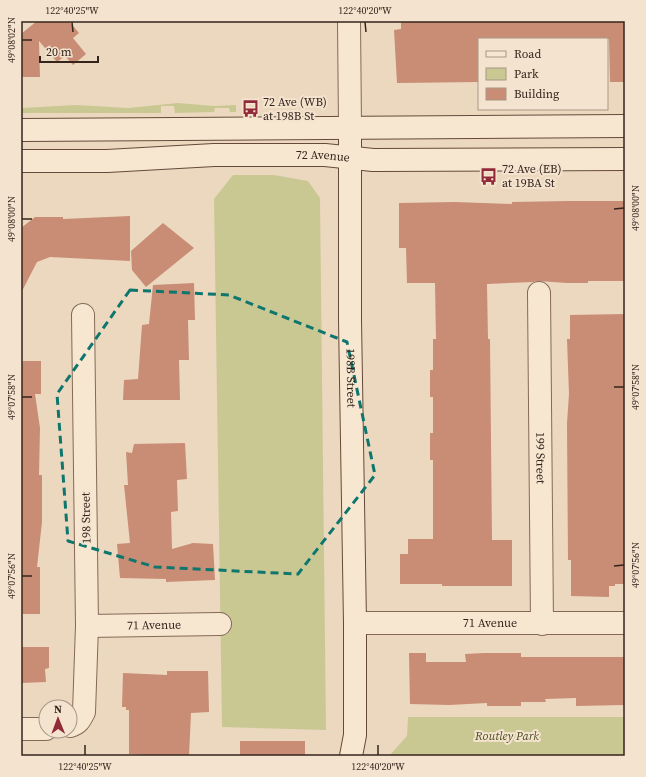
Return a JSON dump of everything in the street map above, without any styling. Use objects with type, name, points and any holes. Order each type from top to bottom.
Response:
[{"type":"street","name":"198B Street","points":[[348,21],[350,127],[350,320],[355,623],[355,735],[351,756]]},
{"type":"street","points":[[21,130],[625,126]]},
{"type":"street","name":"72 Avenue","points":[[21,161],[107,161],[214,154],[318,155],[373,160],[625,160]]},
{"type":"street","name":"199 Street","points":[[539,292],[542,624]]},
{"type":"street","name":"198 Street","points":[[78,719],[84,712],[85,702],[87,626],[83,315]]},
{"type":"street","name":"71 Avenue","points":[[355,623],[625,623]]},
{"type":"street","name":"71 Avenue","points":[[87,626],[220,624]]},
{"type":"street","points":[[21,729],[38,729]]},
{"type":"highlighted area","points":[[130,290],[229,295],[347,342],[375,475],[298,574],[155,567],[68,541],[57,394]]},
{"type":"green space","points":[[178,103],[214,106],[236,105],[236,112],[230,112],[229,108],[215,108],[214,112],[175,113],[174,106],[161,106],[161,113],[21,113],[21,108],[76,105],[128,108]]},
{"type":"green space","points":[[233,175],[274,175],[308,181],[320,198],[326,730],[222,727],[214,199]]},
{"type":"green space","name":"Routley Park","points":[[408,717],[625,717],[625,756],[389,756],[407,736]]},
{"type":"building","points":[[37,21],[69,21],[79,33],[73,38],[86,54],[73,65],[65,56],[57,62],[39,41],[40,77],[21,77],[21,34]]},
{"type":"building","points":[[401,21],[625,21],[625,82],[610,82],[608,38],[478,38],[478,82],[397,83],[394,30],[401,29]]},
{"type":"building","points":[[625,201],[625,281],[588,281],[588,283],[567,283],[538,281],[487,284],[488,339],[490,339],[492,540],[512,540],[512,586],[442,586],[442,584],[400,584],[400,554],[408,554],[408,539],[433,539],[433,460],[430,460],[430,433],[433,433],[433,397],[430,397],[430,370],[433,370],[433,339],[436,339],[435,283],[407,283],[406,248],[399,248],[399,203],[455,202],[512,204],[512,202]]},
{"type":"building","points":[[130,216],[130,261],[50,257],[37,262],[21,293],[21,228],[35,217],[63,217],[63,219]]},
{"type":"building","points":[[163,223],[194,248],[146,287],[132,270],[131,251]]},
{"type":"building","points":[[194,283],[195,320],[188,320],[189,360],[179,360],[180,400],[123,400],[124,380],[138,379],[142,325],[149,324],[153,285]]},
{"type":"building","points":[[625,314],[625,584],[615,584],[615,586],[609,586],[609,597],[571,596],[571,560],[568,560],[567,423],[569,394],[567,339],[570,339],[570,315]]},
{"type":"building","points":[[21,361],[41,361],[41,394],[35,394],[40,428],[39,475],[42,475],[42,522],[37,567],[40,567],[40,614],[21,614]]},
{"type":"building","points":[[185,443],[187,479],[177,480],[178,511],[171,512],[172,549],[193,543],[213,544],[215,580],[166,582],[166,579],[120,578],[117,544],[130,543],[124,485],[128,485],[126,452],[132,453],[134,444]]},
{"type":"building","points":[[21,647],[49,647],[49,668],[45,669],[46,682],[21,683]]},
{"type":"building","points":[[409,653],[426,653],[426,662],[466,662],[465,654],[484,653],[521,653],[521,657],[625,657],[625,705],[576,706],[576,698],[545,699],[546,702],[521,702],[521,706],[487,706],[487,703],[449,705],[410,704]]},
{"type":"building","points":[[167,671],[208,671],[209,712],[191,713],[189,756],[146,756],[129,754],[129,710],[126,710],[126,707],[122,707],[123,673],[167,675]]},
{"type":"building","points":[[240,741],[305,741],[305,756],[240,756]]},
{"type":"place","name":"72 Ave (WB) at 198B St","points":[[250,109]]},
{"type":"place","name":"72 Ave (EB) at 19BA St","points":[[489,176]]}]
